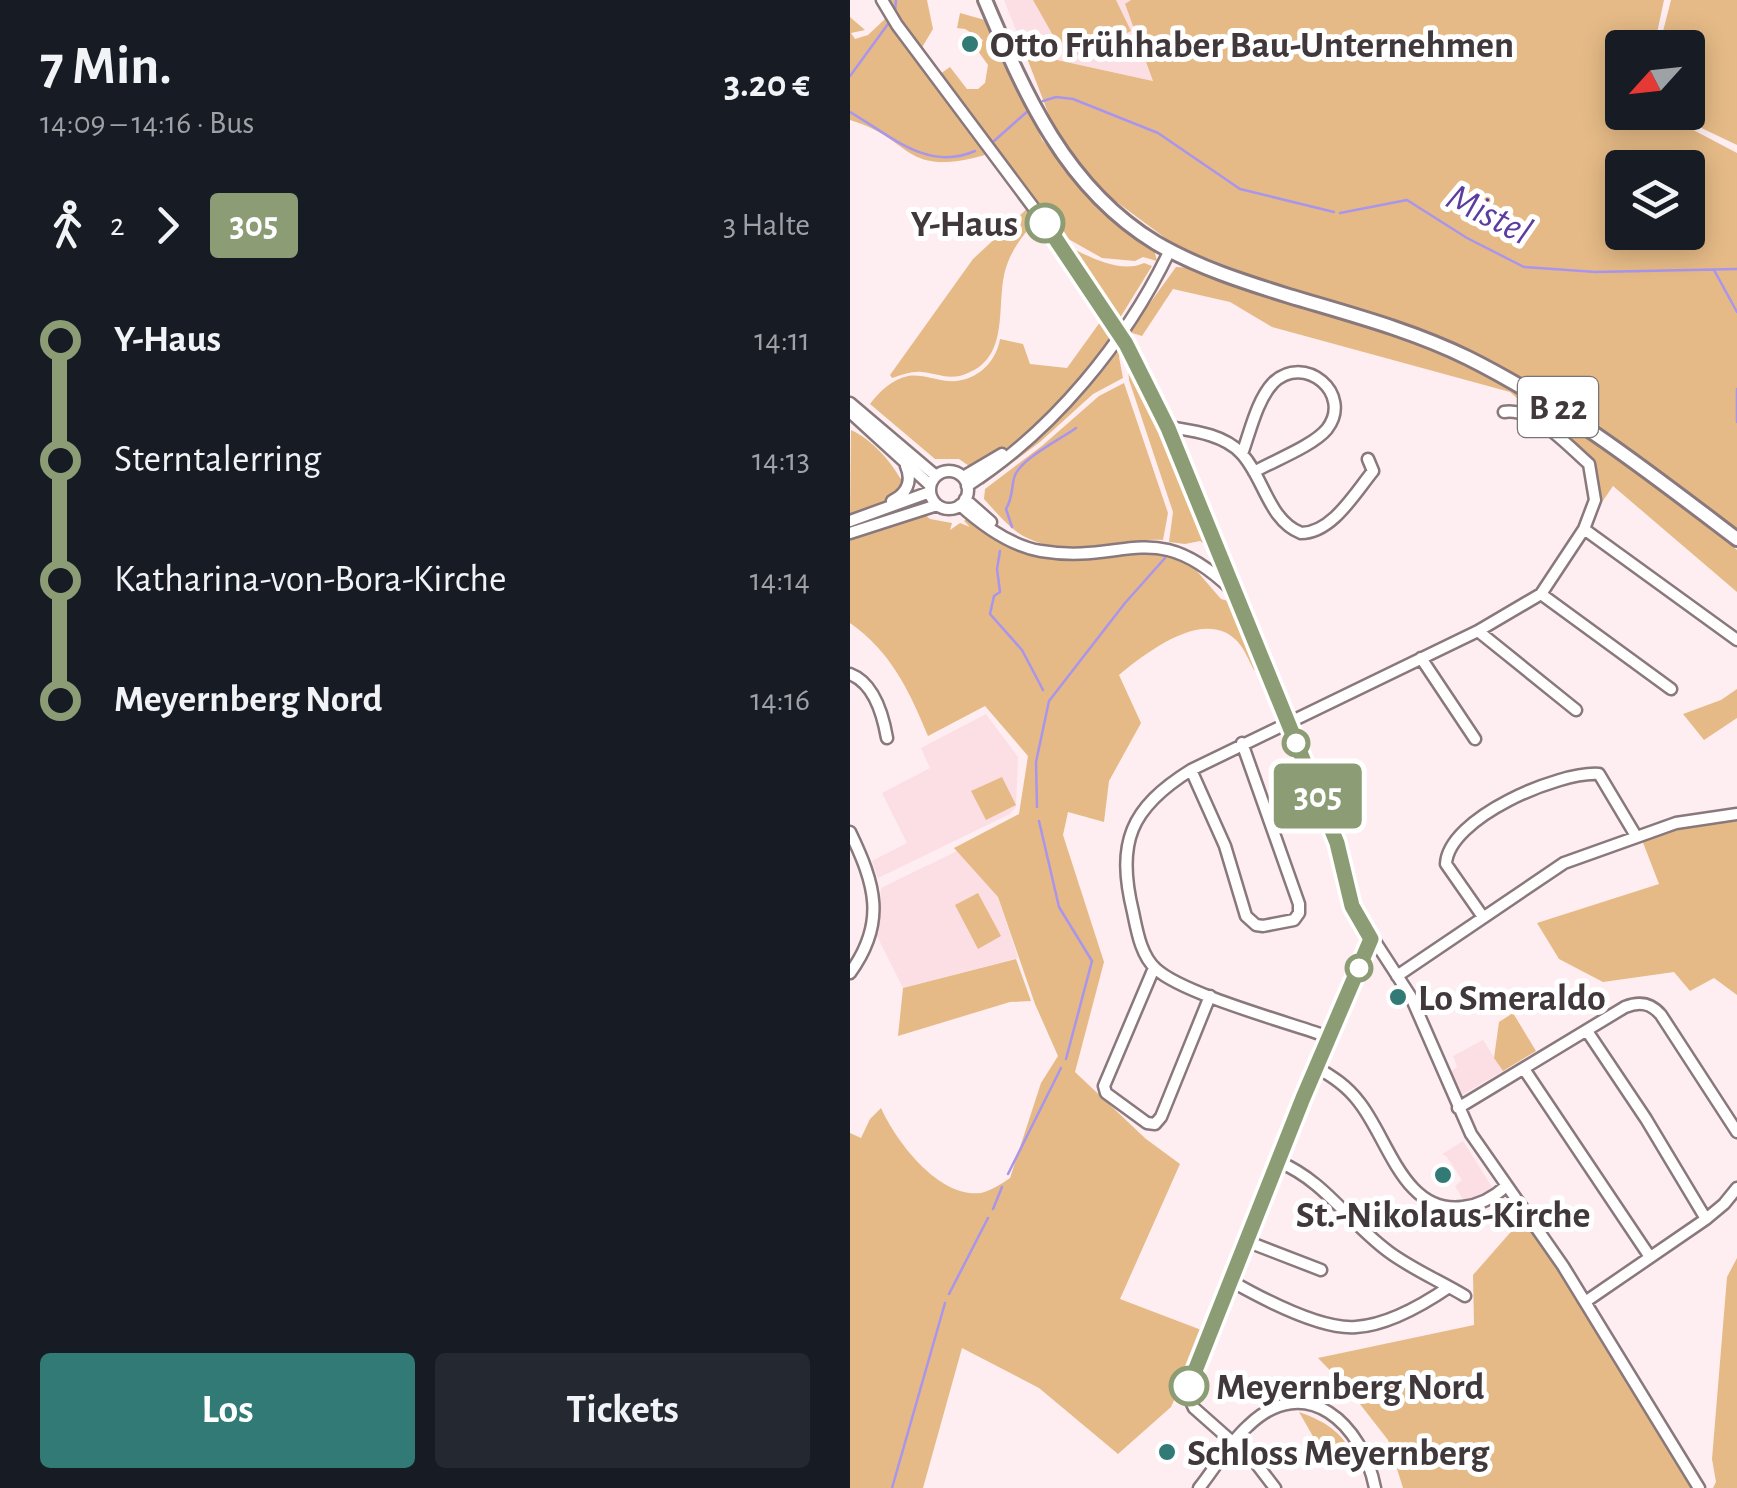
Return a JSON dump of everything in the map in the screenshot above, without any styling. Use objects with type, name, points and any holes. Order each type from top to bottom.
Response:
[{"type":"main road","name":"B 22","points":[[986,0],[1037,112],[1067,162],[1096,196],[1155,242],[1224,275],[1422,338],[1468,358],[1560,408],[1737,539]]},
{"type":"street","points":[[882,0],[897,26],[1054,235],[1124,342],[1168,428],[1236,593],[1337,843],[1352,906],[1423,1020],[1458,1108],[1481,1152],[1586,1302],[1698,1488]]},
{"type":"street","points":[[963,502],[965,482],[1050,418],[1099,363],[1170,250]]},
{"type":"street","points":[[1242,454],[1265,396],[1275,382],[1287,373],[1300,372],[1314,374],[1327,384],[1334,407],[1328,427],[1254,472]]},
{"type":"street","points":[[850,403],[932,484],[937,505]]},
{"type":"street","points":[[1329,1037],[1210,996],[1154,968],[1138,933],[1126,887],[1126,845],[1143,808],[1191,770],[1478,631],[1540,594],[1584,529],[1595,500],[1589,464],[1533,420],[1514,411],[1504,412]]},
{"type":"street","points":[[850,412],[932,484]]},
{"type":"street","points":[[1168,428],[1213,437],[1242,454],[1281,520],[1291,529],[1310,533],[1320,530],[1373,471],[1368,460]]},
{"type":"street","points":[[876,514],[908,488],[910,476],[902,458]]},
{"type":"street","points":[[850,521],[876,514],[951,471],[965,482]]},
{"type":"street","points":[[963,502],[1021,545],[1063,552],[1153,546],[1198,561],[1236,593]]},
{"type":"street","points":[[850,533],[937,505],[948,509],[963,502]]},
{"type":"street","points":[[1584,529],[1737,640]]},
{"type":"street","points":[[1198,561],[1212,560],[1219,551]]},
{"type":"street","points":[[1540,594],[1672,689]]},
{"type":"street","points":[[1478,631],[1576,710]]},
{"type":"street","points":[[1421,658],[1476,739]]},
{"type":"street","points":[[850,674],[864,681],[874,698],[884,718],[887,738]]},
{"type":"street","points":[[1191,770],[1226,846],[1246,916],[1263,926],[1297,917],[1299,904],[1242,743]]},
{"type":"street","points":[[1483,918],[1448,872],[1446,854],[1484,815],[1553,779],[1599,774],[1636,836]]},
{"type":"street","points":[[1397,976],[1564,864],[1636,836],[1699,818],[1737,814]]},
{"type":"street","points":[[850,832],[874,891],[870,930],[850,973]]},
{"type":"street","points":[[1276,1488],[1234,1442],[1194,1408],[1187,1393],[1204,1342],[1371,939]]},
{"type":"street","points":[[1154,968],[1104,1086],[1106,1093],[1147,1123],[1155,1124],[1161,1117],[1210,996]]},
{"type":"street","points":[[1458,1108],[1632,1004],[1654,1008],[1737,1132]]},
{"type":"street","points":[[1587,1031],[1706,1219]]},
{"type":"street","points":[[1316,1067],[1340,1082],[1361,1104],[1414,1192],[1437,1205],[1461,1208],[1484,1202],[1505,1187]]},
{"type":"street","points":[[1524,1068],[1650,1257]]},
{"type":"street","points":[[1279,1162],[1320,1186],[1390,1253],[1465,1296]]},
{"type":"street","points":[[1586,1302],[1706,1219],[1737,1188]]},
{"type":"street","points":[[1246,1241],[1321,1270]]},
{"type":"street","points":[[1232,1281],[1292,1312],[1354,1328],[1404,1312],[1449,1287]]},
{"type":"street","points":[[1199,1488],[1248,1425],[1270,1409],[1296,1402],[1311,1404],[1335,1416],[1356,1437],[1375,1488]]},
{"type":"shaded area","points":[[889,0],[927,0],[933,29],[921,49]]},
{"type":"shaded area","points":[[1004,0],[1131,0],[1125,5],[1154,81],[1025,53]]},
{"type":"shaded area","points":[[1033,0],[1116,0],[1131,31],[1067,60]]},
{"type":"shaded area","points":[[1131,0],[1664,0],[1658,30],[1605,30],[1605,130],[1693,130],[1737,153],[1737,531],[1721,519],[1712,530],[1737,550],[1737,592],[1613,486],[1598,508],[1594,466],[1510,392],[1272,327],[1230,302],[1173,289],[1142,336],[1129,332],[1176,267],[1194,268],[1238,287],[1243,272],[1176,246],[1110,197],[1059,141],[1025,53],[1153,81],[1125,4]]},
{"type":"shaded area","points":[[1671,0],[1737,0],[1737,145],[1705,130],[1705,30],[1663,30]]},
{"type":"shaded area","points":[[960,13],[992,22],[1042,140],[1101,206],[1154,249],[1157,261],[1143,257],[1135,261],[1102,258],[1063,236],[940,74],[950,67],[967,89],[978,89],[985,83],[988,65],[978,51],[983,40],[957,28]]},
{"type":"shaded area","points":[[850,17],[865,30],[851,33],[855,39],[868,35],[885,19],[985,155],[958,161],[923,159],[850,120]]},
{"type":"shaded area","points":[[1030,206],[1038,218],[1018,242],[1008,263],[999,329],[990,355],[962,375],[918,372],[892,378],[890,375],[973,259]]},
{"type":"shaded area","points":[[1069,247],[1116,265],[1152,266],[1118,321]]},
{"type":"shaded area","points":[[1103,318],[1111,327],[1110,341],[1055,408],[1018,441],[972,468],[959,459],[935,459],[870,404],[886,387],[908,376],[958,381],[975,375],[994,356],[1000,339],[1023,344],[1030,364],[1067,368]]},
{"type":"shaded area","points":[[1121,341],[1123,378],[1093,394],[1040,442],[983,485],[982,481]]},
{"type":"shaded area","points":[[1127,351],[1166,430],[1209,544],[1169,542],[1173,512],[1129,380]]},
{"type":"shaded area","points":[[1124,383],[1168,513],[1163,540],[1069,547],[1033,541],[1017,532],[984,499],[985,489],[1099,396]]},
{"type":"shaded area","points":[[851,430],[873,444],[906,481],[894,497],[850,516]]},
{"type":"shaded area","points":[[923,513],[930,519],[952,523],[950,530],[960,523],[970,527],[964,521],[969,517],[1010,545],[1118,556],[1155,553],[1174,558],[1195,569],[1221,599],[1232,602],[1261,667],[1254,670],[1238,642],[1225,632],[1209,629],[1193,631],[1160,645],[1119,675],[1141,723],[1109,781],[1104,822],[1068,812],[1063,835],[1104,962],[1075,1072],[1146,1139],[1180,1164],[1120,1299],[1204,1331],[1171,1407],[1118,1454],[1039,1388],[962,1348],[923,1488],[850,1488],[850,1133],[861,1138],[870,1119],[881,1108],[908,1151],[934,1177],[965,1192],[985,1192],[1010,1178],[1041,1083],[1058,1056],[1035,1004],[998,897],[954,848],[1019,814],[1028,756],[985,706],[928,736],[888,659],[850,623],[850,537]]},
{"type":"shaded area","points":[[1737,689],[1737,718],[1704,740],[1683,714],[1721,700]]},
{"type":"shaded area","points":[[986,714],[1018,757],[1016,807],[1010,814],[878,878],[872,861],[907,843],[882,793],[930,768],[921,748]]},
{"type":"shaded area","points":[[1002,777],[1016,805],[986,820],[971,791]]},
{"type":"shaded area","points":[[1728,816],[1737,818],[1737,995],[1714,978],[1690,991],[1674,972],[1603,982],[1559,959],[1537,923],[1659,884],[1642,840]]},
{"type":"shaded area","points":[[957,851],[998,897],[1018,958],[903,988],[877,936],[881,888]]},
{"type":"shaded area","points":[[978,893],[1001,936],[978,949],[955,905]]},
{"type":"shaded area","points":[[1016,959],[1031,1001],[1010,1002],[898,1036],[903,988]]},
{"type":"shaded area","points":[[1513,1013],[1536,1051],[1503,1071],[1494,1058],[1499,1022]]},
{"type":"shaded area","points":[[1483,1040],[1503,1071],[1462,1095],[1450,1072],[1457,1067],[1453,1056]]},
{"type":"shaded area","points":[[1463,1141],[1492,1187],[1490,1194],[1465,1203],[1455,1186],[1462,1180],[1442,1154]]},
{"type":"shaded area","points":[[1523,1218],[1627,1374],[1695,1488],[1403,1488],[1388,1440],[1318,1358],[1474,1325],[1473,1275]]},
{"type":"shaded area","points":[[1737,1258],[1737,1488],[1713,1488],[1727,1277]]},
{"type":"shaded area","points":[[1299,1412],[1328,1426],[1350,1449],[1326,1459]]},
{"type":"waterway","points":[[895,11],[896,0]]},
{"type":"waterway","points":[[850,76],[888,24]]},
{"type":"waterway","name":"Mistel","points":[[1043,101],[1056,97],[1073,99],[1158,133],[1240,189],[1334,212]]},
{"type":"waterway","name":"Mistel","points":[[994,141],[1029,110]]},
{"type":"waterway","name":"Mistel","points":[[850,112],[925,154],[941,157],[975,151]]},
{"type":"waterway","name":"Mistel","points":[[1340,213],[1407,200],[1467,238],[1524,267],[1596,272],[1737,269]]},
{"type":"waterway","points":[[1714,270],[1737,312]]},
{"type":"waterway","points":[[1737,389],[1737,422]]},
{"type":"waterway","points":[[1012,527],[1006,509],[1017,471],[1031,457],[1076,428]]},
{"type":"waterway","points":[[1000,551],[1000,592],[994,596],[990,614],[1022,650],[1043,690]]},
{"type":"waterway","points":[[1037,807],[1036,762],[1049,701],[1165,558]]},
{"type":"waterway","points":[[1039,821],[1059,907],[1092,961],[1066,1059]]},
{"type":"waterway","points":[[1008,1174],[1061,1068]]},
{"type":"waterway","points":[[993,1209],[1002,1187]]},
{"type":"waterway","points":[[949,1294],[988,1218]]},
{"type":"waterway","points":[[892,1488],[945,1303]]},
{"type":"bus line","name":"305","points":[[1045,223],[1126,344],[1168,428],[1337,843],[1352,906],[1371,939],[1303,1098],[1189,1386]]},
{"type":"place","name":"Otto Frühhaber Bau-Unternehmen","points":[[970,44]]},
{"type":"place","name":"Y-Haus","points":[[1045,223]]},
{"type":"place","name":"Lo Smeraldo","points":[[1398,997]]},
{"type":"place","name":"St.-Nikolaus-Kirche","points":[[1443,1175]]},
{"type":"place","name":"Meyernberg Nord","points":[[1189,1386]]},
{"type":"place","name":"Schloss Meyernberg","points":[[1167,1452]]}]
